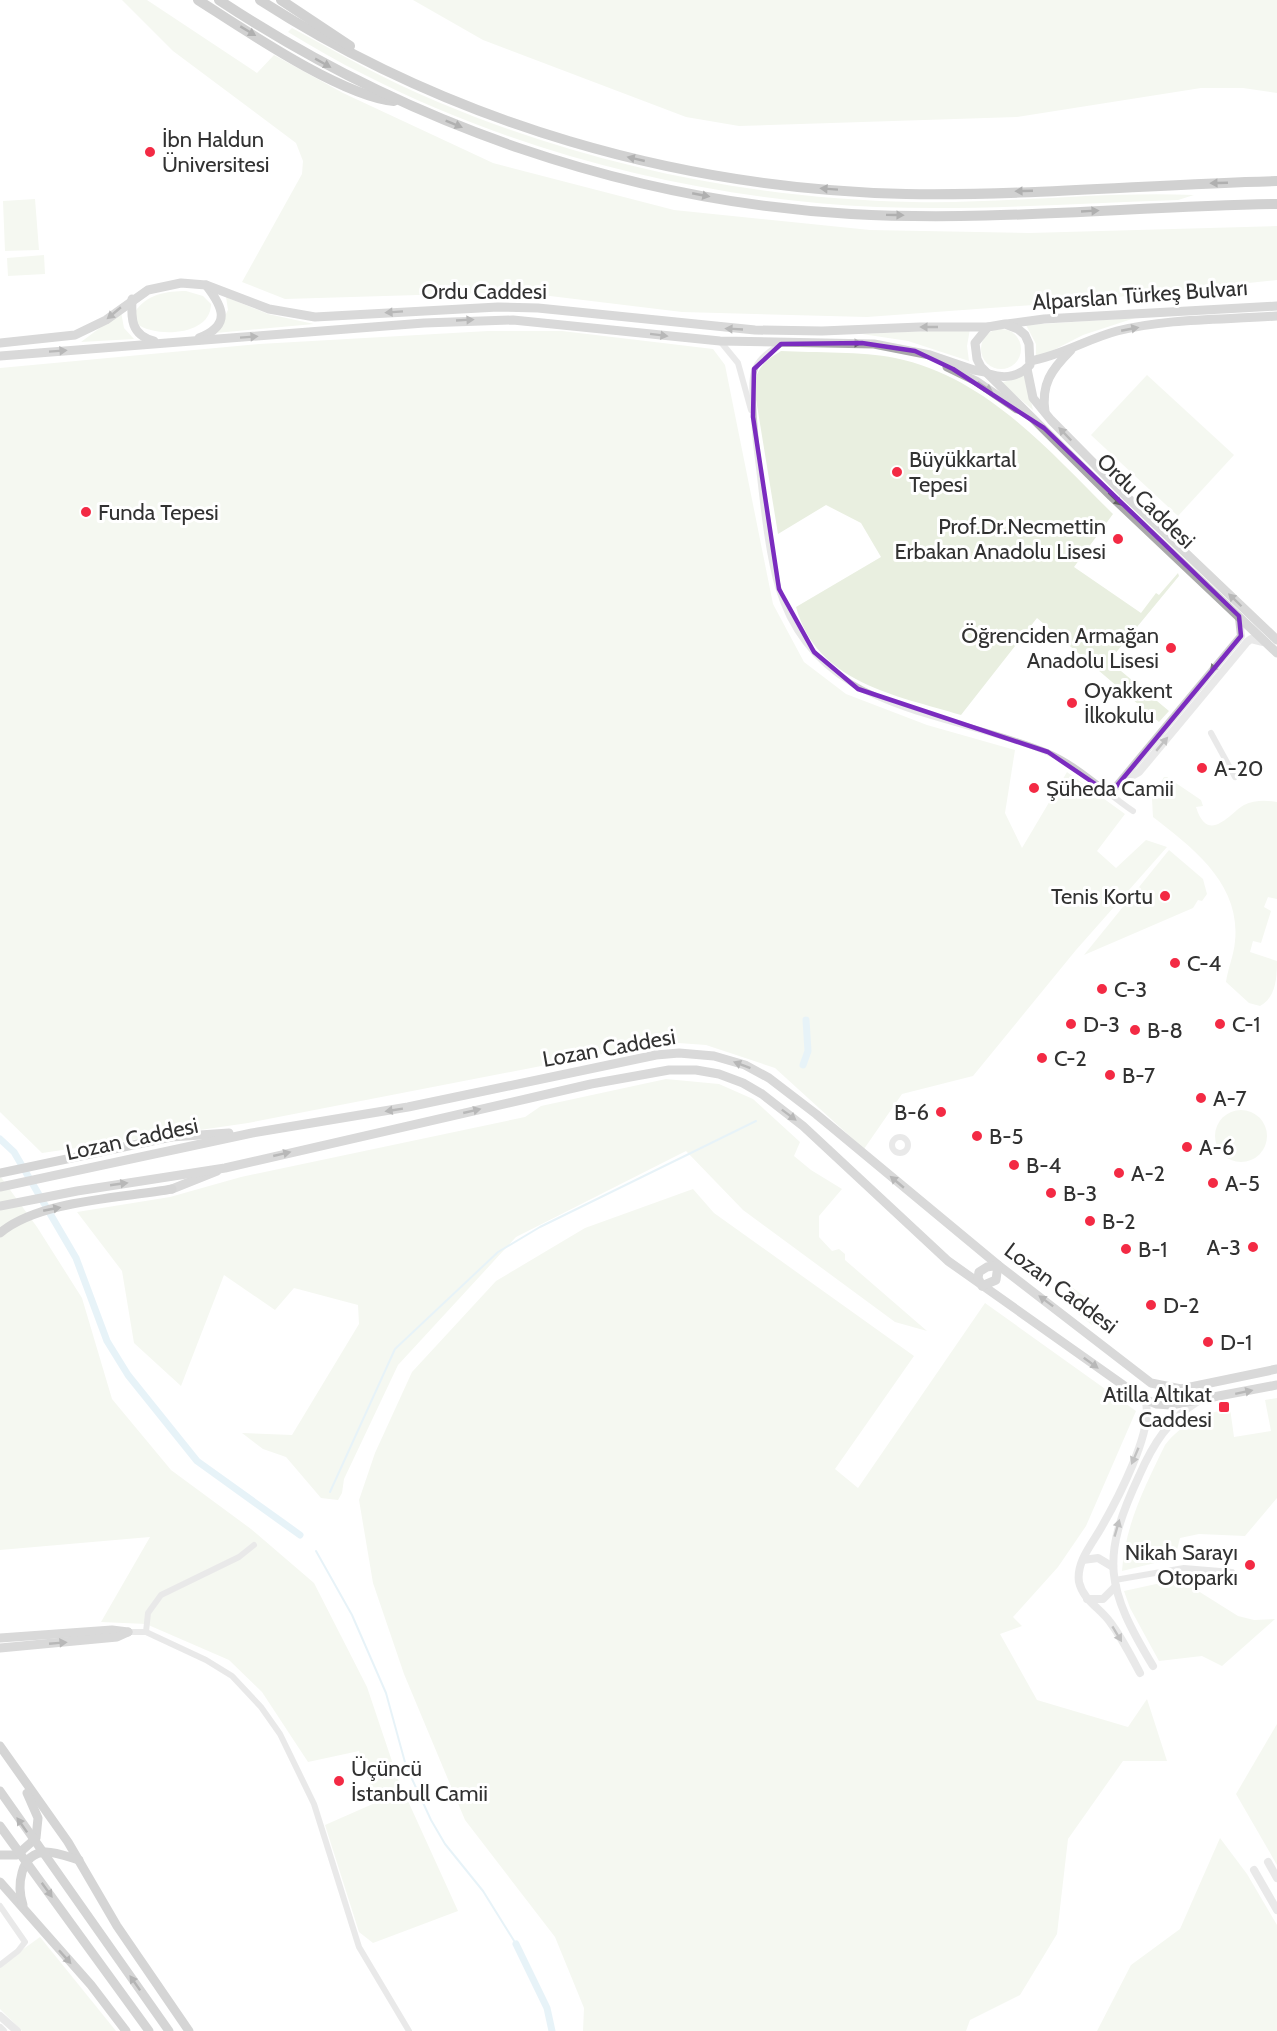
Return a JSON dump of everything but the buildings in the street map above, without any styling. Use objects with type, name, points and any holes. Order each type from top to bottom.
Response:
[{"type":"highway","points":[[198,0],[284,53],[356,92],[377,99],[400,101]]},
{"type":"highway","points":[[219,0],[300,50],[400,101],[502,143],[557,161],[671,190],[786,208],[851,214],[955,216],[1277,204]]},
{"type":"highway","points":[[260,0],[363,59],[471,107],[550,135],[631,158],[763,183],[906,194],[1277,181]]},
{"type":"highway","points":[[281,0],[330,31],[363,59]]},
{"type":"highway","points":[[0,1173],[171,1137]]},
{"type":"highway","points":[[0,1233],[24,1217],[50,1209],[172,1189]]},
{"type":"highway","points":[[0,1746],[79,1860],[117,1926],[189,2031]]},
{"type":"highway","points":[[0,1855],[17,1855],[36,1838],[38,1829],[38,1818],[18,1774]]},
{"type":"highway","points":[[0,1791],[169,2031]]},
{"type":"highway","points":[[0,1826],[149,2031]]},
{"type":"highway","points":[[26,1913],[19,1884],[23,1869],[29,1861],[45,1852],[79,1860]]},
{"type":"highway","points":[[0,1882],[91,1985],[126,2031]]},
{"type":"main road","name":"Ordu Caddesi","points":[[0,343],[48,339],[81,333],[106,320],[132,298],[159,286],[181,283],[206,285],[269,309],[315,317],[498,307],[538,308],[755,330],[996,325]]},
{"type":"main road","points":[[191,341],[209,334],[222,317],[222,308],[206,285]]},
{"type":"main road","points":[[132,298],[132,324],[136,332],[145,339],[159,343]]},
{"type":"main road","name":"Alparslan Türkeş Bulvarı","points":[[996,325],[1044,319],[1277,306]]},
{"type":"main road","name":"Alparslan Türkeş Bulvarı","points":[[1029,365],[1117,331],[1155,324],[1277,316]]},
{"type":"main road","name":"Ordu Caddesi","points":[[0,356],[503,320],[720,341],[874,344],[915,351],[1005,378],[1029,365],[1033,398],[1045,412],[1128,498],[1277,640]]},
{"type":"main road","name":"Ordu Caddesi","points":[[996,325],[978,337],[975,351],[976,359],[987,373],[1277,653]]},
{"type":"main road","points":[[996,325],[1018,329],[1025,335],[1029,344],[1029,365]]},
{"type":"main road","points":[[1045,412],[1043,395],[1050,371],[1075,346]]},
{"type":"main road","points":[[915,351],[976,381],[1044,428]]},
{"type":"main road","name":"Lozan Caddesi","points":[[0,1187],[252,1133],[408,1107],[656,1055],[679,1053],[714,1056],[745,1065],[769,1078],[816,1114],[998,1265],[1151,1383],[1181,1389],[1277,1369]]},
{"type":"main road","name":"Lozan Caddesi","points":[[0,1206],[169,1175],[225,1168],[591,1084],[658,1071],[696,1070],[719,1074],[743,1083],[762,1094],[803,1126],[926,1240],[982,1286],[1145,1400]]},
{"type":"main road","points":[[171,1137],[252,1133]]},
{"type":"main road","points":[[172,1189],[225,1168]]},
{"type":"main road","points":[[998,1265],[996,1280],[982,1286],[978,1278],[980,1272],[987,1267],[998,1265]]},
{"type":"main road","points":[[1145,1400],[1171,1406],[1277,1385]]},
{"type":"main road","points":[[0,1638],[112,1630],[128,1632]]},
{"type":"main road","points":[[0,1648],[117,1637],[128,1632]]},
{"type":"street","points":[[720,341],[738,363],[753,417]]},
{"type":"street","points":[[782,344],[764,355],[754,369],[750,388],[771,555],[779,589],[800,632],[829,669],[844,681],[874,696],[1048,752],[1133,811]]},
{"type":"street","points":[[1110,794],[1241,636],[1239,616]]},
{"type":"street","points":[[1120,783],[1139,772],[1247,642],[1256,639],[1266,643]]},
{"type":"street","points":[[1211,733],[1234,777]]},
{"type":"street","points":[[1140,1673],[1109,1621],[1087,1599],[1080,1584],[1083,1560],[1107,1519],[1135,1456],[1148,1419],[1145,1400]]},
{"type":"street","points":[[1152,1666],[1124,1617],[1115,1583],[1113,1567],[1116,1530],[1152,1446],[1170,1422],[1198,1401]]},
{"type":"street","points":[[146,1632],[148,1613],[161,1595],[239,1557],[254,1545]]},
{"type":"street","points":[[1083,1560],[1098,1558],[1113,1567]]},
{"type":"street","points":[[1087,1599],[1103,1599],[1115,1583],[1184,1568],[1232,1572]]},
{"type":"street","points":[[128,1632],[146,1632],[180,1647],[232,1676],[261,1707],[280,1734],[314,1804],[359,1947],[409,2031]]},
{"type":"street","points":[[1268,1862],[1277,1878]]},
{"type":"street","points":[[1254,1870],[1277,1910]]},
{"type":"street","points":[[0,1906],[25,1942],[18,1951],[0,1965]]},
{"type":"street","points":[[0,2016],[17,2031]]},
{"type":"highlighted area","points":[[862,343],[915,351],[953,369],[1044,428],[1239,616],[1241,636],[1110,794],[1048,752],[858,689],[814,652],[779,589],[753,417],[754,369],[781,344]]},
{"type":"green space","points":[[122,0],[147,0],[257,73],[274,55],[343,93],[493,163],[674,210],[870,230],[1029,233],[1277,226],[1277,280],[1061,303],[867,317],[682,312],[517,292],[285,299],[242,282],[302,174],[303,161],[296,143],[173,51]]},
{"type":"green space","points":[[413,0],[1277,0],[1277,93],[1243,88],[1201,88],[1017,117],[739,126],[686,117],[483,40]]},
{"type":"green space","points":[[292,28],[400,85],[495,124],[611,161],[731,186],[791,194],[913,202],[1159,194],[1194,195],[1178,200],[915,208],[811,202],[679,183],[550,150],[486,128],[425,103],[355,70],[288,32]]},
{"type":"green space","points":[[35,199],[39,250],[5,251],[3,201]]},
{"type":"green space","points":[[44,255],[45,274],[8,276],[7,258]]},
{"type":"green space","points":[[186,291],[203,296],[211,304],[209,315],[202,323],[193,328],[169,332],[157,331],[137,324],[135,312],[145,301],[164,293]]},
{"type":"green space","points":[[226,297],[268,314],[314,324],[216,333],[228,310]]},
{"type":"green space","points":[[121,312],[124,328],[134,339],[81,342]]},
{"type":"green space","points":[[1135,318],[1083,335],[1036,359],[1036,344],[1026,325]]},
{"type":"green space","points":[[970,329],[967,346],[969,361],[908,341],[862,334]]},
{"type":"green space","points":[[1001,329],[1015,335],[1021,349],[1015,363],[1001,369],[987,363],[981,349],[987,335]]},
{"type":"green space","points":[[488,331],[562,331],[713,349],[725,365],[773,604],[804,662],[846,694],[927,725],[1015,750],[1005,813],[1022,848],[1067,772],[1125,814],[1097,851],[1116,868],[1146,840],[1167,847],[1076,950],[973,1076],[902,1094],[864,1149],[775,1068],[706,1045],[664,1042],[248,1123],[42,1153],[0,1112],[0,368],[259,344]]},
{"type":"green space","points":[[781,351],[854,353],[895,358],[928,368],[959,382],[988,399],[1014,419],[1113,514],[1074,567],[1141,613],[1156,593],[1159,595],[1178,573],[1179,576],[1109,661],[1169,711],[1159,722],[1037,618],[961,715],[885,692],[862,682],[840,669],[821,653],[806,633],[796,607],[881,557],[861,523],[826,505],[778,534],[754,387],[762,366]]},
{"type":"green space","points":[[1025,375],[1033,410],[1001,383]]},
{"type":"green space","points":[[1147,375],[1234,455],[1178,516],[1091,435]]},
{"type":"green space","points":[[1164,777],[1201,800],[1203,806],[1196,807],[1207,824],[1220,823],[1248,803],[1277,802],[1277,899],[1268,897],[1264,907],[1271,911],[1261,943],[1253,941],[1250,952],[1277,961],[1276,980],[1272,992],[1260,1006],[1249,1003],[1226,982],[1235,941],[1235,921],[1222,885],[1211,869],[1184,841],[1153,817],[1152,799]]},
{"type":"green space","points":[[1169,850],[1203,879],[1207,894],[1202,901],[1198,900],[1193,908],[1084,955]]},
{"type":"green space","points":[[666,1079],[719,1084],[753,1099],[800,1142],[794,1156],[811,1170],[842,1189],[819,1216],[819,1237],[832,1251],[839,1249],[845,1254],[845,1260],[927,1331],[895,1322],[743,1210],[686,1151],[516,1237],[398,1365],[344,1479],[342,1493],[338,1500],[321,1498],[286,1457],[263,1449],[242,1433],[292,1435],[359,1324],[358,1305],[294,1288],[275,1310],[224,1275],[181,1386],[134,1343],[122,1271],[77,1212],[170,1197],[241,1177],[525,1117],[541,1106]]},
{"type":"green space","points":[[1236,1110],[1246,1110],[1255,1114],[1263,1122],[1267,1136],[1263,1150],[1255,1158],[1246,1162],[1236,1162],[1227,1158],[1219,1150],[1215,1141],[1215,1131],[1219,1122],[1227,1114]]},
{"type":"green space","points":[[0,1176],[37,1227],[82,1298],[112,1399],[171,1470],[251,1529],[314,1583],[367,1687],[398,1779],[458,1911],[373,1943],[359,1932],[325,1825],[375,1803],[359,1751],[308,1762],[262,1692],[229,1660],[146,1624],[101,1622],[150,1537],[0,1550]]},
{"type":"green space","points":[[693,1189],[714,1213],[914,1356],[835,1469],[858,1488],[985,1303],[1136,1411],[1086,1526],[1058,1567],[1013,1617],[1022,1626],[1000,1634],[1037,1700],[1128,1727],[1147,1699],[1167,1761],[1123,1761],[1068,1839],[1057,1934],[1020,1995],[970,2020],[966,2031],[583,2031],[584,2008],[555,1937],[465,1820],[404,1674],[373,1583],[359,1500],[375,1453],[412,1372],[496,1281],[585,1228]]},
{"type":"green space","points":[[1073,1288],[1103,1311],[1092,1325],[1062,1301]]},
{"type":"green space","points":[[1277,1398],[1277,1498],[1245,1536],[1199,1534],[1180,1538],[1175,1558],[1122,1571],[1127,1538],[1137,1506],[1165,1445],[1172,1437],[1194,1421],[1230,1408],[1234,1437],[1271,1431],[1265,1400]]},
{"type":"green space","points":[[1179,1579],[1238,1616],[1254,1620],[1275,1619],[1222,1666],[1202,1656],[1159,1661],[1130,1608],[1124,1591]]},
{"type":"green space","points":[[1277,1724],[1277,1865],[1236,1794]]},
{"type":"green space","points":[[1220,1838],[1247,1874],[1277,1925],[1277,2031],[1097,2031],[1131,1965],[1180,1929]]},
{"type":"green space","points":[[40,1937],[116,2031],[22,2031],[0,2009],[0,1966]]},
{"type":"waterway","points":[[803,1065],[808,1051],[806,1020]]},
{"type":"waterway","points":[[330,1492],[395,1349],[498,1252],[540,1227],[756,1121]]},
{"type":"waterway","points":[[0,1139],[14,1152],[76,1258],[107,1341],[128,1375],[197,1461],[300,1535]]},
{"type":"waterway","points":[[316,1551],[352,1615],[386,1693],[406,1766],[431,1820],[445,1844],[483,1891],[516,1944]]},
{"type":"waterway","points":[[516,1944],[547,2008],[552,2031]]},
{"type":"place","name":"İbn Haldun Üniversitesi","points":[[150,152]]},
{"type":"place","name":"Büyükkartal Tepesi","points":[[897,472]]},
{"type":"place","name":"Funda Tepesi","points":[[86,512]]},
{"type":"place","name":"Prof.Dr.Necmettin Erbakan Anadolu Lisesi","points":[[1118,539]]},
{"type":"place","name":"Öğrenciden Armağan Anadolu Lisesi","points":[[1171,648]]},
{"type":"place","name":"Oyakkent İlkokulu","points":[[1072,703]]},
{"type":"place","name":"A-20","points":[[1202,768]]},
{"type":"place","name":"Şüheda Camii","points":[[1034,788]]},
{"type":"place","name":"Tenis Kortu","points":[[1165,896]]},
{"type":"place","name":"C-4","points":[[1175,963]]},
{"type":"place","name":"C-3","points":[[1102,989]]},
{"type":"place","name":"D-3","points":[[1071,1024]]},
{"type":"place","name":"C-1","points":[[1220,1024]]},
{"type":"place","name":"B-8","points":[[1135,1030]]},
{"type":"place","name":"C-2","points":[[1042,1058]]},
{"type":"place","name":"B-7","points":[[1110,1075]]},
{"type":"place","name":"A-7","points":[[1201,1098]]},
{"type":"place","name":"B-6","points":[[941,1112]]},
{"type":"place","name":"B-5","points":[[977,1136]]},
{"type":"place","name":"A-6","points":[[1187,1147]]},
{"type":"place","name":"B-4","points":[[1014,1165]]},
{"type":"place","name":"A-2","points":[[1119,1173]]},
{"type":"place","name":"A-5","points":[[1213,1183]]},
{"type":"place","name":"B-3","points":[[1051,1193]]},
{"type":"place","name":"B-2","points":[[1090,1221]]},
{"type":"place","name":"A-3","points":[[1253,1247]]},
{"type":"place","name":"B-1","points":[[1126,1249]]},
{"type":"place","name":"D-2","points":[[1151,1305]]},
{"type":"place","name":"D-1","points":[[1208,1342]]},
{"type":"place","name":"Atilla Altıkat Caddesi","points":[[1224,1407]]},
{"type":"place","name":"Nikah Sarayı Otoparkı","points":[[1250,1565]]},
{"type":"place","name":"Üçüncü İstanbull Camii","points":[[339,1781]]}]
